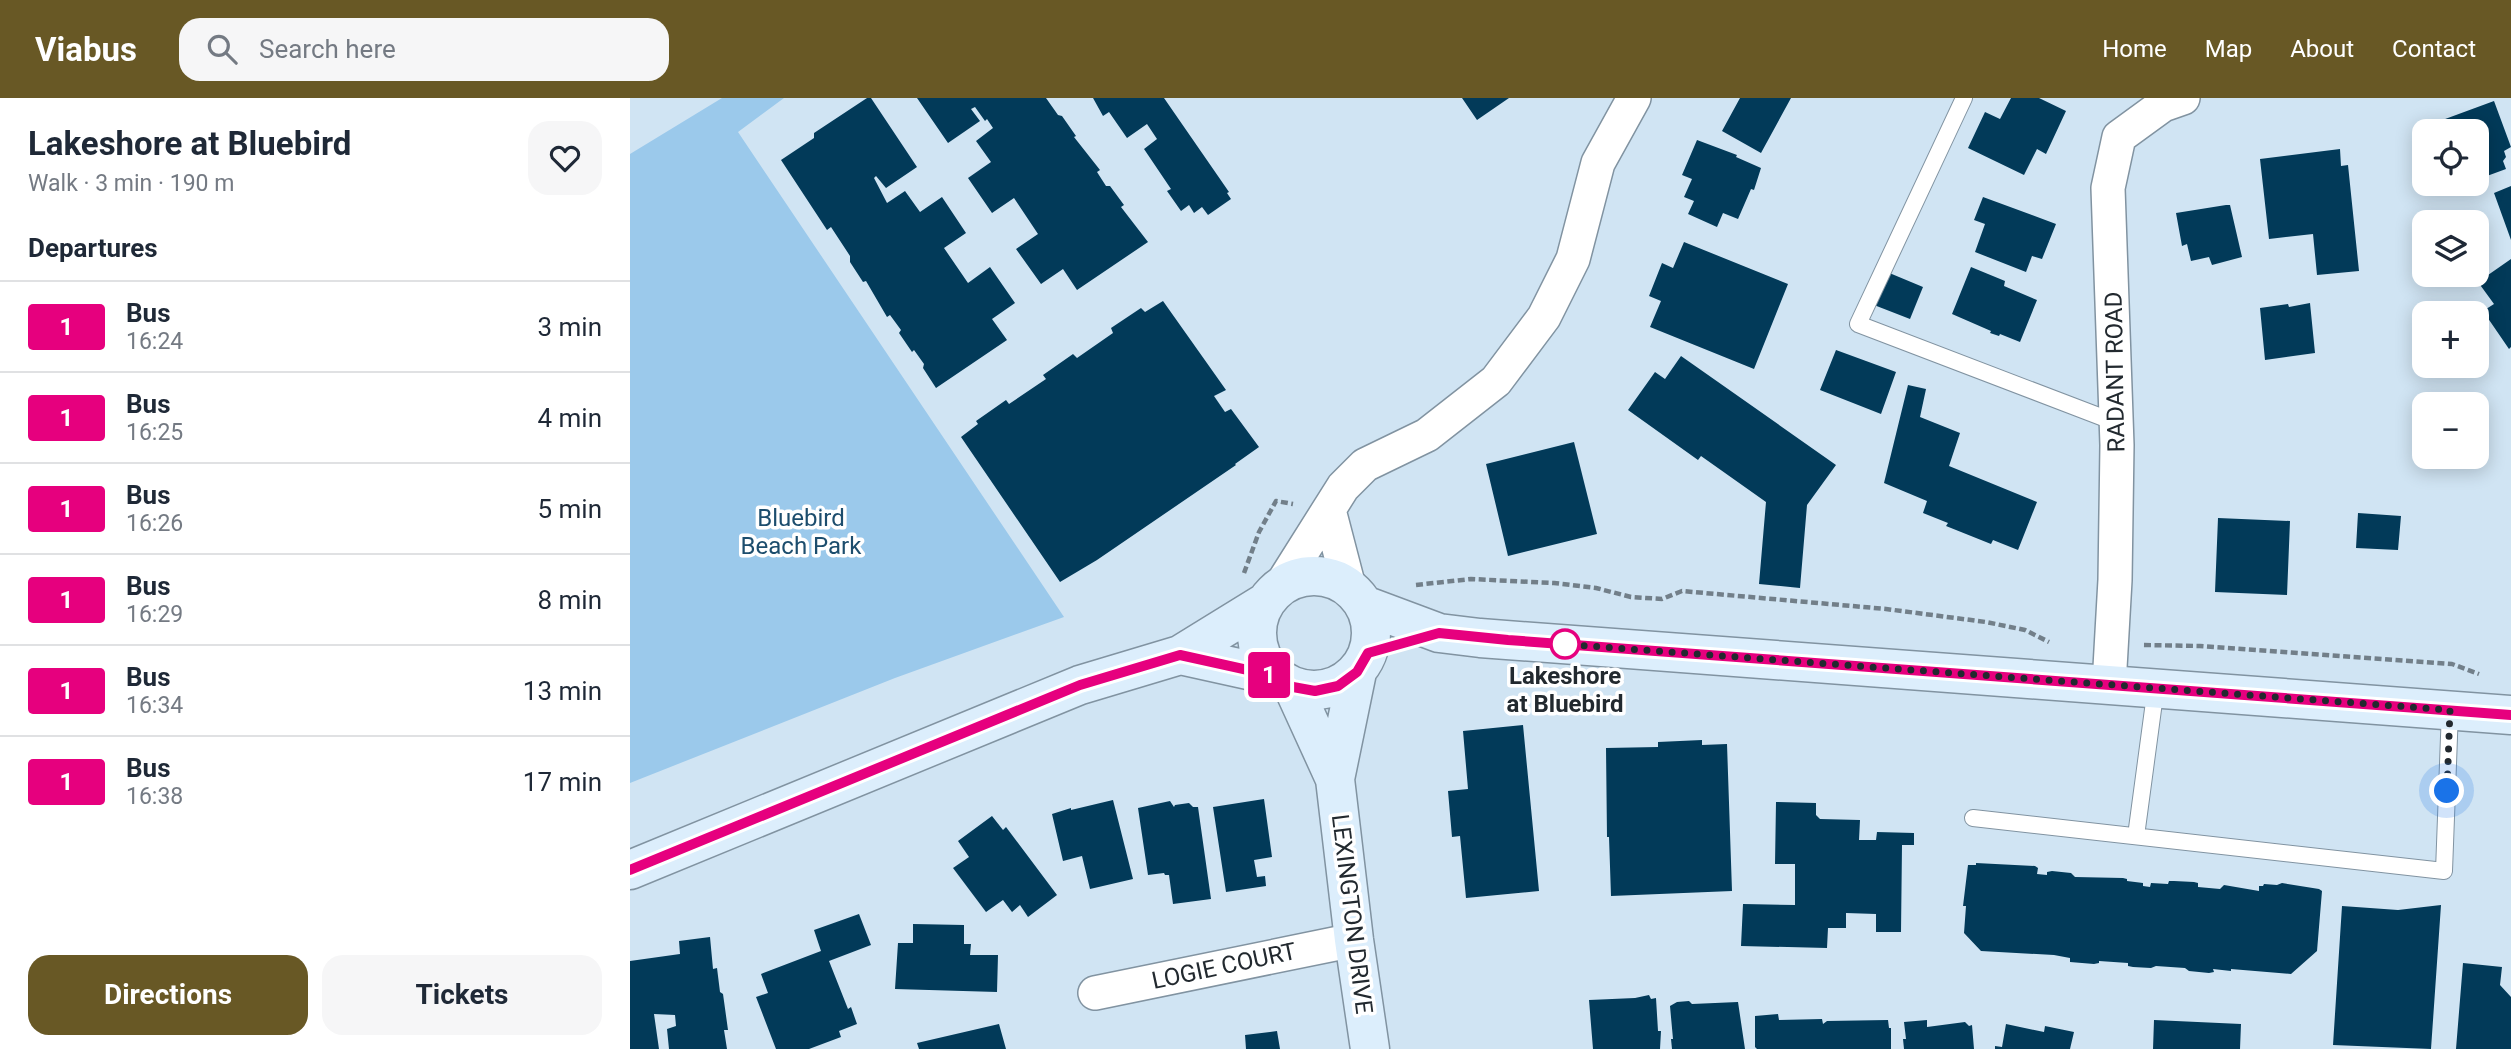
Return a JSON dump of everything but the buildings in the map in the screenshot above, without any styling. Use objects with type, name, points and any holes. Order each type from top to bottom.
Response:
[{"type":"main road","points":[[630,870],[1080,685],[1180,655],[1303,577],[1327,577],[1356,596],[1439,633],[1480,638],[2511,715]]},
{"type":"main road","points":[[1273,594],[1258,620],[1257,640],[1263,660],[1284,681]]},
{"type":"main road","points":[[1356,596],[1371,629],[1363,662]]},
{"type":"main road","points":[[1180,655],[1315,691],[1338,686],[1363,662],[1439,633]]},
{"type":"main road","name":"LEXINGTON DRIVE","points":[[1363,662],[1335,779],[1370,1049]]},
{"type":"main road","name":"LEXINGTON DRIVE","points":[[1284,681],[1335,779]]},
{"type":"street","points":[[1273,594],[1343,487],[1364,465],[1427,435],[1496,380],[1544,317],[1573,259],[1598,163],[1634,98]]},
{"type":"street","name":"RADANT ROAD","points":[[2109,685],[2115,580],[2117,423],[2108,188],[2119,138],[2163,105],[2183,98]]},
{"type":"street","points":[[1329,510],[1356,596]]},
{"type":"street","name":"LOGIE COURT","points":[[1095,993],[1354,940]]},
{"type":"lane","points":[[1964,98],[1858,324],[2117,423]]},
{"type":"lane","points":[[2136,836],[2156,687]]},
{"type":"lane","points":[[1973,818],[2444,872],[2450,710]]},
{"type":"path","points":[[1410,585],[1471,579],[1586,587],[1631,597],[1662,599],[1682,591],[1872,607],[1986,622],[2025,630],[2049,642],[2059,643]]},
{"type":"path","points":[[2111,641],[2452,664],[2484,676]]},
{"type":"green space","name":"Bluebird Beach Park","points":[[722,98],[784,98],[738,132],[1064,617],[895,678],[630,783],[630,154]]},
{"type":"bus line","name":"1","points":[[630,870],[1080,685],[1180,655],[1275,676],[1293,687],[1315,691],[1338,686],[1357,672],[1368,653],[1439,633],[2511,715]]},
{"type":"place","name":"Lakeshore at Bluebird","points":[[1565,644]]},
{"type":"route","points":[[1565,644],[1562,644],[2450,710],[2447,791]]}]
